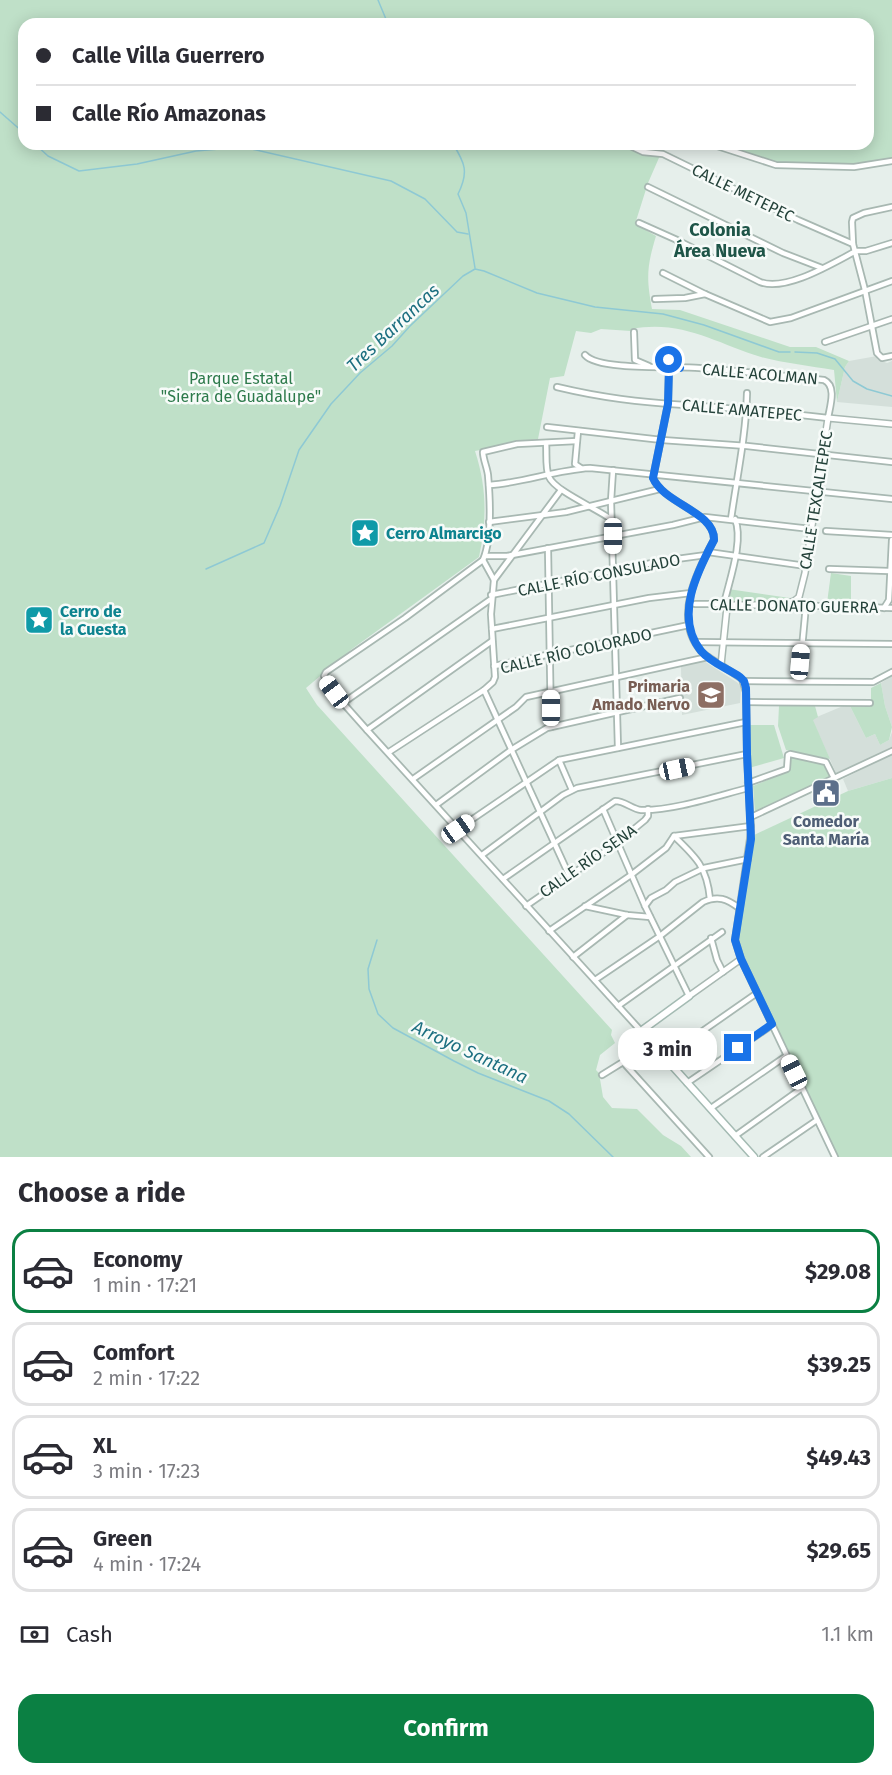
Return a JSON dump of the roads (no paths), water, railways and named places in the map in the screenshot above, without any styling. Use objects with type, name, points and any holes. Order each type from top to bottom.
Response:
[{"type":"main road","points":[[689,996],[641,1031],[754,1157]]},
{"type":"street","name":"CALLE METEPEC","points":[[639,150],[663,154],[798,220],[853,244]]},
{"type":"street","points":[[730,150],[776,165],[854,167],[892,161]]},
{"type":"street","points":[[648,187],[783,253],[823,268]]},
{"type":"street","points":[[892,207],[864,213],[854,218],[852,222],[853,244],[865,290],[875,350],[882,358],[892,356]]},
{"type":"street","points":[[639,223],[765,284],[781,284],[823,268],[856,251],[866,251],[892,243]]},
{"type":"street","points":[[663,273],[770,322],[791,318],[892,281]]},
{"type":"street","points":[[655,299],[685,298],[705,294]]},
{"type":"street","points":[[825,342],[892,319]]},
{"type":"street","points":[[634,332],[635,360],[651,367]]},
{"type":"street","points":[[670,348],[670,362],[680,368]]},
{"type":"street","name":"CALLE ACOLMAN","points":[[585,355],[588,359],[622,365],[829,382]]},
{"type":"street","points":[[669,368],[668,404],[662,440],[652,475],[660,489],[709,524],[713,531],[714,538],[691,593],[689,625],[701,651],[742,679],[873,682],[892,672]]},
{"type":"street","name":"CALLE TEXCALTEPEC","points":[[779,605],[794,601],[799,597],[806,566],[832,387],[829,382]]},
{"type":"street","name":"CALLE AMATEPEC","points":[[557,387],[612,399],[892,424]]},
{"type":"street","points":[[721,665],[725,605],[735,556],[736,525],[733,519],[747,410],[747,393]]},
{"type":"street","points":[[548,427],[892,462]]},
{"type":"street","points":[[578,430],[575,464],[584,469]]},
{"type":"street","points":[[494,580],[484,558],[489,522],[489,485],[483,453],[517,444],[577,441]]},
{"type":"street","points":[[546,443],[548,475],[552,482],[612,520]]},
{"type":"street","points":[[489,485],[584,469],[613,470],[892,499]]},
{"type":"street","points":[[613,470],[612,520],[618,748]]},
{"type":"street","points":[[494,666],[491,597],[494,580],[561,489]]},
{"type":"street","points":[[489,522],[566,512],[660,489]]},
{"type":"street","points":[[641,1031],[367,730],[343,703],[324,676],[326,672],[405,618],[484,558],[513,555],[701,518],[733,519],[811,529]]},
{"type":"street","points":[[826,531],[892,535]]},
{"type":"street","points":[[884,608],[888,600],[892,540]]},
{"type":"street","points":[[548,548],[551,726]]},
{"type":"street","name":"CALLE RÍO CONSULADO","points":[[343,703],[491,597],[549,582],[707,554],[806,566]]},
{"type":"street","points":[[829,569],[891,571]]},
{"type":"street","points":[[492,629],[649,598],[691,593]]},
{"type":"street","name":"CALLE DONATO GUERRA","points":[[695,604],[892,608]]},
{"type":"street","points":[[799,680],[806,605]]},
{"type":"street","name":"CALLE RÍO COLORADO","points":[[389,752],[484,690],[494,679],[494,666],[689,625]]},
{"type":"street","points":[[367,730],[492,641]]},
{"type":"street","points":[[696,642],[892,644]]},
{"type":"street","points":[[413,778],[516,707],[526,697],[708,657]]},
{"type":"street","points":[[742,679],[746,702],[751,826],[735,940],[741,959],[834,1155],[825,1157]]},
{"type":"street","points":[[484,690],[568,875]]},
{"type":"street","points":[[436,805],[511,750],[551,726],[680,698]]},
{"type":"street","points":[[746,702],[870,703]]},
{"type":"street","points":[[458,829],[559,760],[746,722]]},
{"type":"street","points":[[751,817],[892,751]]},
{"type":"street","name":"CALLE RÍO SENA","points":[[526,906],[617,843],[645,820],[648,816],[648,809],[677,805],[748,786],[787,770],[790,753],[826,762],[834,778]]},
{"type":"street","points":[[482,855],[572,790],[747,754]]},
{"type":"street","points":[[559,760],[572,790]]},
{"type":"street","points":[[503,879],[617,801],[637,809],[648,809]]},
{"type":"street","points":[[603,809],[645,906],[689,996],[741,959]]},
{"type":"street","points":[[549,931],[631,875],[666,848],[674,836],[751,826]]},
{"type":"street","points":[[674,836],[704,868],[709,884],[710,899]]},
{"type":"street","points":[[645,906],[651,898],[675,882],[704,868],[748,859]]},
{"type":"street","points":[[595,980],[660,936],[703,902],[710,899],[726,899],[740,908]]},
{"type":"street","points":[[585,906],[627,915],[650,916]]},
{"type":"street","points":[[573,957],[627,915]]},
{"type":"street","points":[[618,1006],[722,932]]},
{"type":"street","points":[[711,938],[723,972]]},
{"type":"street","points":[[664,1058],[757,993]]},
{"type":"street","points":[[687,1083],[772,1024]]},
{"type":"street","points":[[603,1075],[623,1062],[648,1039]]},
{"type":"street","points":[[711,1108],[786,1056]]},
{"type":"street","points":[[623,1062],[709,1157]]},
{"type":"street","points":[[735,1136],[802,1088]]},
{"type":"street","points":[[763,1157],[817,1120]]},
{"type":"waterway","name":"Tres Barrancas","points":[[378,0],[386,18]]},
{"type":"waterway","name":"Tres Barrancas","points":[[0,112],[18,128]]},
{"type":"waterway","name":"Tres Barrancas","points":[[42,150],[48,156],[79,171],[137,164],[208,150]]},
{"type":"waterway","name":"Tres Barrancas","points":[[256,150],[391,181],[425,199],[457,232],[468,234]]},
{"type":"waterway","name":"Tres Barrancas","points":[[456,150],[464,168],[464,180],[458,194],[466,213],[475,268]]},
{"type":"waterway","name":"Tres Barrancas","points":[[206,569],[264,543],[280,506],[299,450],[331,404],[360,373],[392,346],[463,276],[475,269],[537,293],[595,307],[663,314],[704,325],[779,352],[790,352]]},
{"type":"waterway","name":"Tres Barrancas","points":[[795,352],[817,353],[835,359],[853,381],[867,389],[892,396]]},
{"type":"waterway","name":"Arroyo Santana","points":[[377,940],[368,969],[369,989],[378,1014],[393,1028],[478,1073],[549,1101],[569,1114],[613,1157]]},
{"type":"place","name":"Cerro Almarcigo","points":[[365,533]]},
{"type":"place","name":"Cerro de la Cuesta","points":[[39,620]]},
{"type":"place","name":"Primaria Amado Nervo","points":[[711,695]]},
{"type":"place","name":"Comedor Santa María","points":[[826,793]]},
{"type":"district","name":"Colonia Área Nueva","points":[[720,240]]},
{"type":"park label","name":"Parque Estatal \"Sierra de Guadalupe\"","points":[[241,387]]}]
